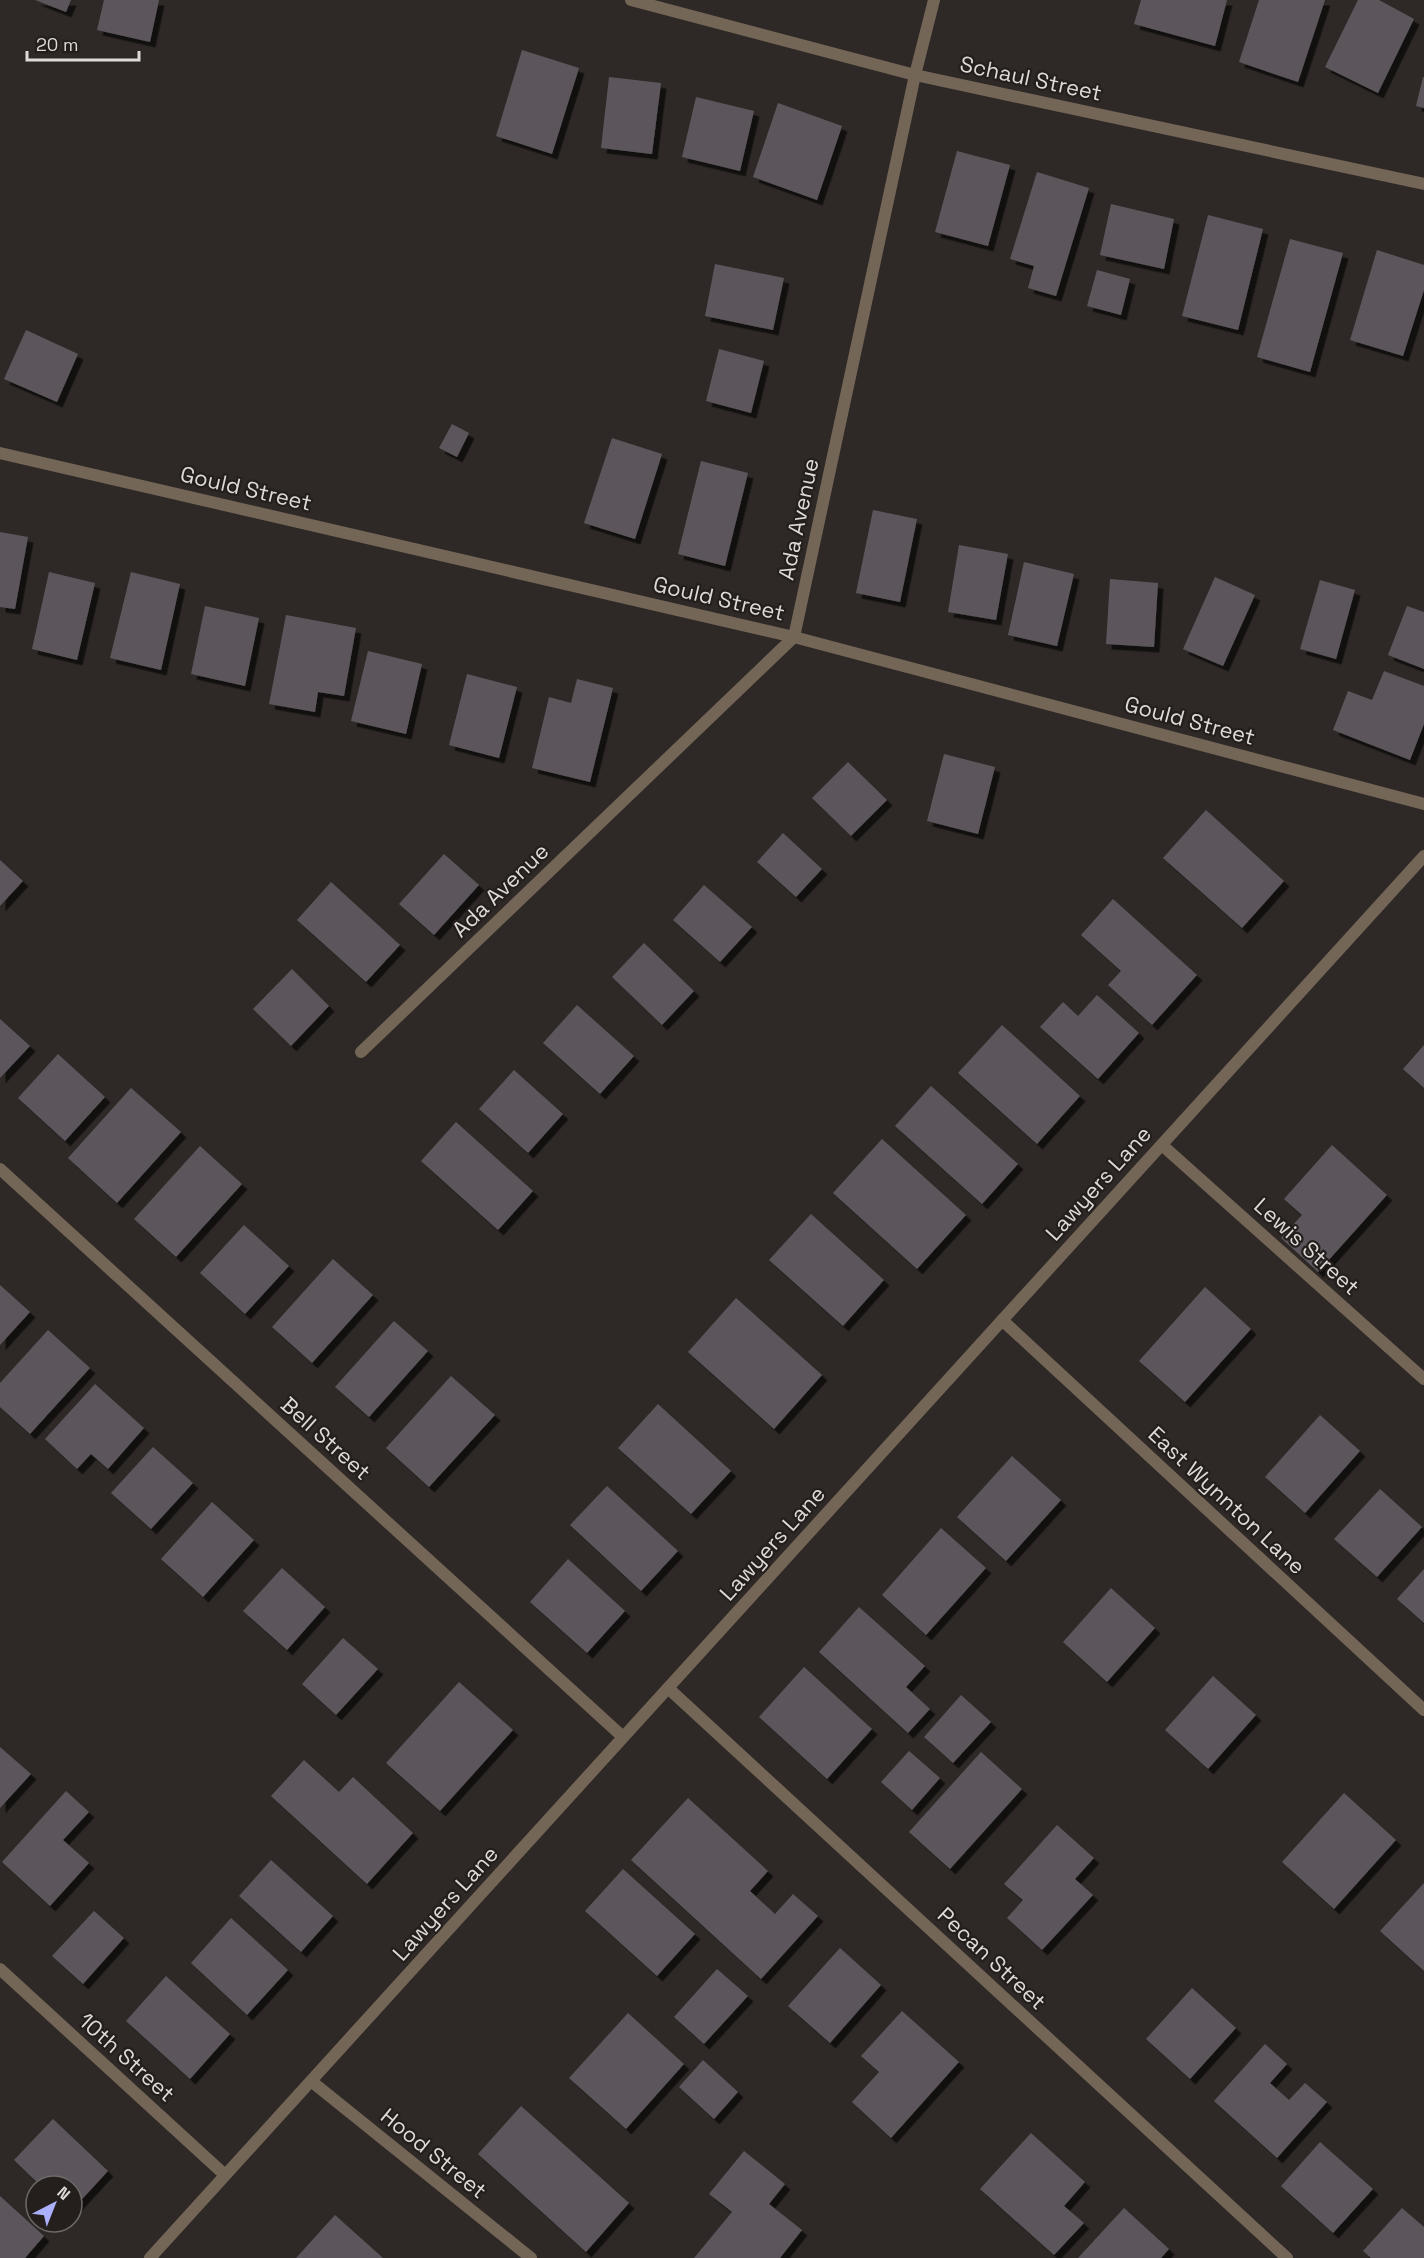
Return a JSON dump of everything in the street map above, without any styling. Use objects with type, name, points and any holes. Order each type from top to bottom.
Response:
[{"type":"street","name":"Schaul Street","points":[[632,0],[915,75],[1424,184]]},
{"type":"street","name":"Ada Avenue","points":[[361,1052],[794,637],[915,75],[934,0]]},
{"type":"street","name":"Gould Street","points":[[0,453],[794,637],[1424,804]]},
{"type":"street","name":"Lawyers Lane","points":[[150,2258],[1424,856]]},
{"type":"street","name":"Lewis Street","points":[[1162,1145],[1424,1379]]},
{"type":"street","name":"Bell Street","points":[[0,1169],[623,1737]]},
{"type":"street","name":"East Wynnton Lane","points":[[1002,1320],[1424,1710]]},
{"type":"street","name":"Pecan Street","points":[[668,1688],[1287,2258]]},
{"type":"street","name":"10th Street","points":[[0,1969],[225,2175]]},
{"type":"street","name":"Hood Street","points":[[311,2081],[531,2258]]},
{"type":"building","points":[[35,0],[71,0],[66,12]]},
{"type":"building","points":[[104,0],[159,0],[150,42],[97,30]]},
{"type":"building","points":[[1141,0],[1227,0],[1215,46],[1134,24]]},
{"type":"building","points":[[1259,0],[1325,0],[1298,82],[1239,62]]},
{"type":"building","points":[[1358,0],[1379,0],[1414,19],[1378,93],[1325,67]]},
{"type":"building","points":[[522,50],[579,68],[552,154],[496,136]]},
{"type":"building","points":[[609,77],[661,83],[652,154],[601,148]]},
{"type":"building","points":[[1424,77],[1424,108],[1416,106]]},
{"type":"building","points":[[696,97],[754,111],[740,171],[682,157]]},
{"type":"building","points":[[778,103],[842,126],[817,200],[753,177]]},
{"type":"building","points":[[957,151],[1010,165],[988,246],[935,232]]},
{"type":"building","points":[[1037,172],[1089,188],[1056,296],[1028,288],[1034,266],[1010,259]]},
{"type":"building","points":[[1111,204],[1174,219],[1164,269],[1100,255]]},
{"type":"building","points":[[1208,215],[1263,229],[1238,330],[1182,316]]},
{"type":"building","points":[[1290,239],[1343,253],[1310,372],[1257,357]]},
{"type":"building","points":[[1377,250],[1424,265],[1424,290],[1403,356],[1350,340]]},
{"type":"building","points":[[715,264],[784,278],[773,330],[705,316]]},
{"type":"building","points":[[1097,270],[1130,279],[1121,315],[1087,306]]},
{"type":"building","points":[[26,330],[78,354],[57,402],[4,379]]},
{"type":"building","points":[[719,349],[764,361],[751,413],[706,401]]},
{"type":"building","points":[[452,424],[469,433],[457,457],[439,448]]},
{"type":"building","points":[[612,438],[662,454],[635,539],[584,523]]},
{"type":"building","points":[[701,461],[748,473],[725,566],[678,554]]},
{"type":"building","points":[[873,510],[917,519],[900,602],[856,593]]},
{"type":"building","points":[[0,532],[28,537],[15,609],[0,607]]},
{"type":"building","points":[[959,545],[1008,554],[996,620],[948,612]]},
{"type":"building","points":[[1024,562],[1074,574],[1057,646],[1008,635]]},
{"type":"building","points":[[49,572],[95,583],[77,660],[32,649]]},
{"type":"building","points":[[131,572],[180,584],[161,670],[110,658]]},
{"type":"building","points":[[1215,577],[1255,595],[1223,666],[1183,649]]},
{"type":"building","points":[[1110,579],[1158,583],[1154,647],[1106,644]]},
{"type":"building","points":[[1320,580],[1355,590],[1336,659],[1300,649]]},
{"type":"building","points":[[205,606],[259,618],[245,686],[191,674]]},
{"type":"building","points":[[1407,606],[1424,612],[1424,669],[1388,655]]},
{"type":"building","points":[[286,615],[356,628],[344,696],[318,692],[315,712],[269,704]]},
{"type":"building","points":[[368,651],[422,664],[406,734],[351,721]]},
{"type":"building","points":[[1384,671],[1424,686],[1424,724],[1410,760],[1333,730],[1348,691],[1372,700]]},
{"type":"building","points":[[467,674],[517,687],[499,758],[449,745]]},
{"type":"building","points":[[577,679],[613,688],[590,782],[532,768],[549,697],[571,703]]},
{"type":"building","points":[[944,754],[995,767],[978,834],[927,821]]},
{"type":"building","points":[[848,762],[887,800],[851,836],[812,798]]},
{"type":"building","points":[[1206,810],[1284,881],[1242,928],[1163,858]]},
{"type":"building","points":[[783,833],[822,869],[796,897],[757,862]]},
{"type":"building","points":[[444,854],[479,885],[434,935],[399,904]]},
{"type":"building","points":[[0,860],[23,881],[0,906]]},
{"type":"building","points":[[331,882],[400,945],[366,982],[297,920]]},
{"type":"building","points":[[704,885],[752,927],[720,962],[673,920]]},
{"type":"building","points":[[1113,899],[1197,975],[1152,1025],[1108,985],[1121,971],[1081,935]]},
{"type":"building","points":[[644,943],[694,991],[662,1025],[612,977]]},
{"type":"building","points":[[292,969],[329,1006],[291,1046],[253,1009]]},
{"type":"building","points":[[1097,995],[1139,1033],[1098,1079],[1040,1027],[1063,1002],[1078,1016]]},
{"type":"building","points":[[577,1005],[634,1056],[600,1094],[543,1043]]},
{"type":"building","points":[[0,1019],[30,1046],[0,1078]]},
{"type":"building","points":[[1002,1025],[1080,1096],[1037,1144],[958,1073]]},
{"type":"building","points":[[1424,1045],[1424,1088],[1403,1069]]},
{"type":"building","points":[[58,1054],[105,1097],[65,1141],[18,1098]]},
{"type":"building","points":[[514,1070],[563,1114],[528,1153],[479,1109]]},
{"type":"building","points":[[931,1086],[1018,1164],[982,1204],[895,1126]]},
{"type":"building","points":[[131,1088],[181,1132],[117,1203],[68,1158]]},
{"type":"building","points":[[456,1122],[533,1191],[498,1230],[421,1161]]},
{"type":"building","points":[[882,1139],[966,1215],[917,1269],[833,1193]]},
{"type":"building","points":[[1332,1145],[1387,1195],[1318,1272],[1281,1238],[1302,1215],[1284,1199]]},
{"type":"building","points":[[200,1146],[242,1184],[176,1257],[134,1219]]},
{"type":"building","points":[[811,1214],[884,1280],[843,1326],[769,1260]]},
{"type":"building","points":[[244,1225],[289,1266],[245,1314],[200,1273]]},
{"type":"building","points":[[333,1259],[373,1295],[312,1363],[272,1327]]},
{"type":"building","points":[[0,1285],[30,1312],[0,1345]]},
{"type":"building","points":[[1205,1287],[1251,1329],[1185,1402],[1139,1361]]},
{"type":"building","points":[[736,1298],[822,1375],[774,1429],[688,1352]]},
{"type":"building","points":[[394,1321],[428,1351],[369,1417],[335,1387]]},
{"type":"building","points":[[48,1330],[90,1368],[30,1434],[0,1407],[0,1383]]},
{"type":"building","points":[[451,1376],[495,1415],[429,1487],[386,1448]]},
{"type":"building","points":[[95,1384],[144,1428],[108,1469],[91,1454],[77,1469],[45,1439]]},
{"type":"building","points":[[658,1404],[731,1471],[691,1514],[618,1448]]},
{"type":"building","points":[[1320,1415],[1360,1451],[1305,1513],[1265,1477]]},
{"type":"building","points":[[153,1447],[193,1483],[151,1529],[111,1493]]},
{"type":"building","points":[[1012,1456],[1061,1500],[1006,1561],[957,1517]]},
{"type":"building","points":[[607,1486],[678,1551],[641,1591],[570,1525]]},
{"type":"building","points":[[1380,1489],[1422,1527],[1377,1577],[1334,1539]]},
{"type":"building","points":[[212,1502],[254,1540],[203,1597],[161,1559]]},
{"type":"building","points":[[941,1528],[986,1568],[926,1635],[882,1595]]},
{"type":"building","points":[[568,1559],[625,1611],[587,1653],[530,1602]]},
{"type":"building","points":[[282,1568],[325,1607],[287,1650],[243,1611]]},
{"type":"building","points":[[1424,1569],[1424,1623],[1397,1599]]},
{"type":"building","points":[[1111,1588],[1155,1628],[1107,1682],[1063,1642]]},
{"type":"building","points":[[859,1607],[925,1666],[906,1687],[930,1709],[908,1733],[819,1652]]},
{"type":"building","points":[[343,1638],[378,1669],[336,1715],[302,1684]]},
{"type":"building","points":[[804,1667],[872,1729],[827,1779],[759,1717]]},
{"type":"building","points":[[1213,1676],[1256,1715],[1208,1769],[1165,1730]]},
{"type":"building","points":[[459,1682],[513,1730],[440,1811],[386,1763]]},
{"type":"building","points":[[961,1695],[991,1722],[953,1763],[924,1737]]},
{"type":"building","points":[[0,1747],[31,1774],[0,1808]]},
{"type":"building","points":[[909,1751],[940,1778],[912,1810],[881,1782]]},
{"type":"building","points":[[981,1752],[1022,1789],[950,1869],[909,1832]]},
{"type":"building","points":[[304,1760],[339,1792],[353,1777],[413,1833],[367,1884],[271,1796]]},
{"type":"building","points":[[66,1791],[89,1812],[63,1840],[89,1863],[50,1906],[2,1862]]},
{"type":"building","points":[[1344,1793],[1396,1840],[1334,1909],[1282,1862]]},
{"type":"building","points":[[688,1798],[768,1871],[750,1891],[775,1914],[793,1894],[818,1916],[761,1979],[631,1860]]},
{"type":"building","points":[[1057,1825],[1094,1858],[1075,1879],[1093,1895],[1042,1950],[1007,1918],[1023,1900],[1004,1884]]},
{"type":"building","points":[[271,1860],[333,1916],[301,1952],[239,1896]]},
{"type":"building","points":[[623,1869],[695,1934],[657,1976],[585,1911]]},
{"type":"building","points":[[1424,1883],[1424,1971],[1380,1931]]},
{"type":"building","points":[[94,1911],[124,1938],[83,1984],[52,1956]]},
{"type":"building","points":[[231,1918],[288,1970],[247,2015],[191,1963]]},
{"type":"building","points":[[840,1948],[881,1985],[830,2043],[788,2006]]},
{"type":"building","points":[[717,1969],[748,1996],[704,2044],[674,2017]]},
{"type":"building","points":[[166,1976],[230,2034],[190,2079],[126,2021]]},
{"type":"building","points":[[1192,1988],[1236,2028],[1190,2079],[1146,2039]]},
{"type":"building","points":[[902,2011],[959,2062],[891,2138],[852,2102],[879,2072],[861,2056]]},
{"type":"building","points":[[628,2013],[684,2064],[626,2129],[569,2078]]},
{"type":"building","points":[[1265,2044],[1287,2064],[1270,2083],[1289,2100],[1305,2083],[1327,2102],[1277,2158],[1214,2101]]},
{"type":"building","points":[[703,2060],[738,2092],[714,2119],[679,2087]]},
{"type":"building","points":[[521,2106],[629,2203],[586,2252],[478,2154]]},
{"type":"building","points":[[53,2119],[108,2171],[84,2197],[84,2174],[29,2174],[14,2160]]},
{"type":"building","points":[[1031,2133],[1085,2182],[1064,2206],[1084,2223],[1054,2255],[980,2189]]},
{"type":"building","points":[[1320,2142],[1373,2189],[1333,2233],[1281,2186]]},
{"type":"building","points":[[744,2151],[785,2184],[769,2204],[802,2230],[780,2258],[694,2258],[732,2212],[709,2194]]},
{"type":"building","points":[[0,2196],[24,2218],[24,2234],[44,2236],[25,2258],[0,2258]]},
{"type":"building","points":[[1124,2208],[1169,2249],[1161,2258],[1078,2258]]},
{"type":"building","points":[[1402,2208],[1424,2227],[1424,2258],[1371,2258],[1363,2251]]},
{"type":"building","points":[[335,2215],[383,2258],[296,2258]]}]
